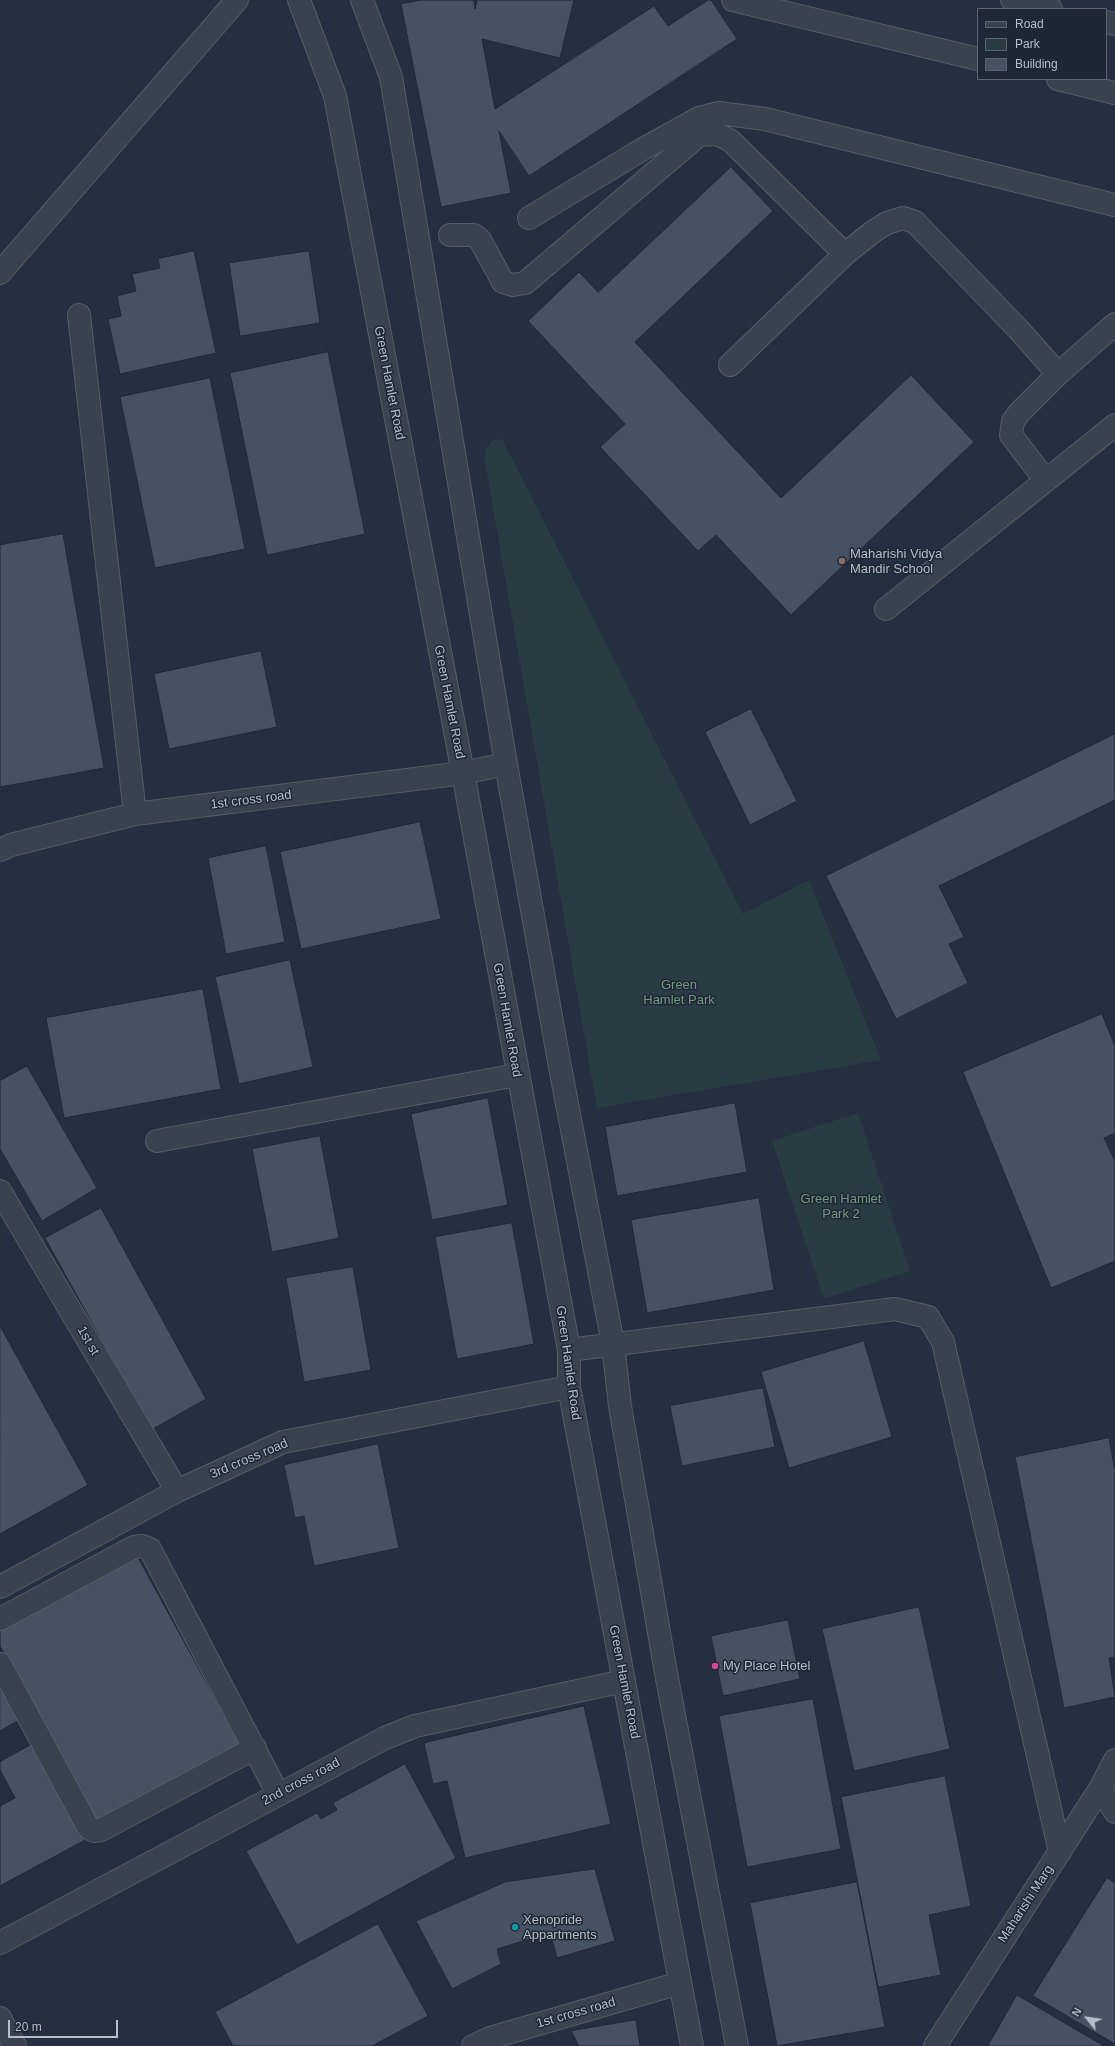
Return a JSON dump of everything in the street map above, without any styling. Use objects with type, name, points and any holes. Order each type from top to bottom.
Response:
[{"type":"street","points":[[0,273],[237,0]]},
{"type":"street","name":"Green Hamlet Road","points":[[299,0],[334,96],[463,773],[517,1075],[569,1350],[569,1387],[692,2046]]},
{"type":"street","points":[[362,0],[391,77],[506,764],[560,1067],[613,1344],[620,1406],[665,1665],[737,2046]]},
{"type":"street","points":[[733,0],[977,60]]},
{"type":"street","points":[[1012,0],[1047,8]]},
{"type":"street","points":[[1062,80],[1115,93]]},
{"type":"street","points":[[529,218],[643,149],[699,118],[719,114],[765,119],[1115,205]]},
{"type":"street","points":[[450,235],[474,235],[480,240],[503,282],[513,285],[525,283],[700,135],[717,134],[731,141],[845,254]]},
{"type":"street","points":[[730,365],[845,254],[887,223],[903,218],[915,222],[1019,330],[1058,374]]},
{"type":"street","points":[[79,315],[135,814]]},
{"type":"street","points":[[1046,481],[1011,435],[1013,421],[1018,413],[1058,374],[1115,324]]},
{"type":"street","points":[[886,609],[1115,425]]},
{"type":"street","name":"1st cross road","points":[[0,850],[11,845],[135,814],[463,773],[506,764]]},
{"type":"street","points":[[157,1141],[517,1075]]},
{"type":"street","name":"1st st","points":[[0,1191],[177,1491]]},
{"type":"street","points":[[569,1350],[896,1309],[928,1317],[943,1342],[1060,1852]]},
{"type":"street","name":"3rd cross road","points":[[0,1587],[177,1491],[283,1442],[569,1387]]},
{"type":"street","points":[[0,1619],[134,1547],[142,1546],[150,1549],[278,1794]]},
{"type":"street","points":[[0,1664],[88,1827],[94,1830],[101,1830],[255,1748]]},
{"type":"street","name":"2nd cross road","points":[[0,1943],[384,1738],[416,1726],[624,1681]]},
{"type":"street","name":"Maharishi Marg","points":[[935,2046],[1101,1787],[1115,1760]]},
{"type":"street","points":[[1101,1787],[1115,1812]]},
{"type":"street","name":"1st cross road","points":[[473,2046],[490,2038],[680,1983]]},
{"type":"street","points":[[0,2018],[15,2046]]},
{"type":"green space","name":"Green Hamlet Park","points":[[502,439],[743,914],[809,880],[881,1060],[597,1108],[485,462],[486,448],[493,440]]},
{"type":"green space","name":"Green Hamlet Park 2","points":[[858,1113],[910,1271],[824,1299],[772,1141]]},
{"type":"building","points":[[422,0],[474,0],[475,9],[477,0],[574,0],[560,58],[482,39],[495,109],[654,6],[668,26],[708,0],[711,0],[737,39],[529,176],[499,131],[511,193],[441,207],[401,4]]},
{"type":"building","points":[[731,167],[773,211],[635,342],[781,498],[911,375],[974,442],[791,615],[716,535],[698,551],[600,447],[625,424],[528,321],[579,272],[598,292]]},
{"type":"building","points":[[194,251],[216,353],[120,374],[108,319],[121,316],[117,296],[136,291],[132,274],[160,268],[158,259]]},
{"type":"building","points":[[309,251],[320,323],[240,336],[229,263]]},
{"type":"building","points":[[328,352],[365,534],[267,555],[230,373]]},
{"type":"building","points":[[210,378],[245,549],[155,568],[120,397]]},
{"type":"building","points":[[63,534],[104,768],[0,787],[0,545]]},
{"type":"building","points":[[261,651],[277,727],[169,749],[154,674]]},
{"type":"building","points":[[751,709],[797,801],[750,825],[705,732]]},
{"type":"building","points":[[1115,734],[1115,800],[939,886],[964,937],[949,944],[968,983],[896,1019],[826,876]]},
{"type":"building","points":[[420,822],[441,919],[301,949],[280,852]]},
{"type":"building","points":[[266,846],[285,942],[226,954],[208,858]]},
{"type":"building","points":[[290,960],[313,1067],[239,1084],[215,977]]},
{"type":"building","points":[[203,989],[221,1089],[64,1118],[46,1018]]},
{"type":"building","points":[[1102,1014],[1115,1046],[1115,1133],[1104,1138],[1115,1161],[1115,1261],[1051,1288],[963,1072]]},
{"type":"building","points":[[27,1066],[97,1188],[42,1221],[0,1149],[0,1081]]},
{"type":"building","points":[[488,1098],[508,1205],[432,1220],[411,1114]]},
{"type":"building","points":[[735,1103],[747,1172],[617,1196],[605,1127]]},
{"type":"building","points":[[320,1136],[339,1238],[272,1252],[252,1149]]},
{"type":"building","points":[[759,1198],[774,1290],[647,1313],[631,1220]]},
{"type":"building","points":[[101,1208],[206,1399],[151,1430],[45,1238]]},
{"type":"building","points":[[512,1223],[534,1344],[457,1359],[435,1237]]},
{"type":"building","points":[[353,1267],[371,1370],[304,1382],[286,1278]]},
{"type":"building","points":[[0,1326],[88,1485],[0,1534]]},
{"type":"building","points":[[864,1341],[892,1437],[789,1468],[761,1372]]},
{"type":"building","points":[[763,1388],[775,1447],[682,1466],[670,1406]]},
{"type":"building","points":[[1109,1438],[1115,1471],[1115,1657],[1109,1658],[1115,1697],[1064,1708],[1015,1457]]},
{"type":"building","points":[[378,1444],[399,1548],[314,1566],[304,1516],[295,1518],[284,1465]]},
{"type":"building","points":[[135,1552],[241,1746],[97,1825],[0,1646],[0,1626]]},
{"type":"building","points":[[919,1607],[950,1749],[854,1771],[822,1629]]},
{"type":"building","points":[[788,1620],[800,1679],[723,1696],[711,1636]]},
{"type":"building","points":[[0,1682],[21,1719],[0,1731]]},
{"type":"building","points":[[813,1699],[841,1849],[747,1867],[719,1716]]},
{"type":"building","points":[[584,1706],[611,1824],[465,1858],[447,1781],[433,1784],[424,1743]]},
{"type":"building","points":[[34,1743],[85,1840],[0,1886],[0,1806],[15,1798],[0,1770],[0,1762]]},
{"type":"building","points":[[405,1764],[456,1858],[297,1945],[246,1851],[317,1813],[321,1819],[337,1810],[333,1803]]},
{"type":"building","points":[[945,1776],[971,1906],[929,1915],[941,1975],[878,1987],[841,1797]]},
{"type":"building","name":"Xenopride Appartments","points":[[595,1869],[615,1941],[557,1958],[550,1933],[497,1949],[501,1964],[452,1989],[416,1921],[505,1882]]},
{"type":"building","points":[[1107,1878],[1115,1883],[1115,2044],[1033,1996]]},
{"type":"building","points":[[857,1882],[885,2027],[777,2046],[750,1903]]},
{"type":"building","points":[[378,1924],[428,2016],[372,2046],[233,2046],[215,2012]]},
{"type":"building","points":[[1017,1995],[1104,2046],[988,2046]]},
{"type":"building","points":[[636,2020],[640,2046],[579,2046],[571,2031]]},
{"type":"place","name":"Maharishi Vidya Mandir School","points":[[842,561]]},
{"type":"place","name":"My Place Hotel","points":[[715,1666]]},
{"type":"place","name":"Xenopride Appartments","points":[[515,1927]]}]
